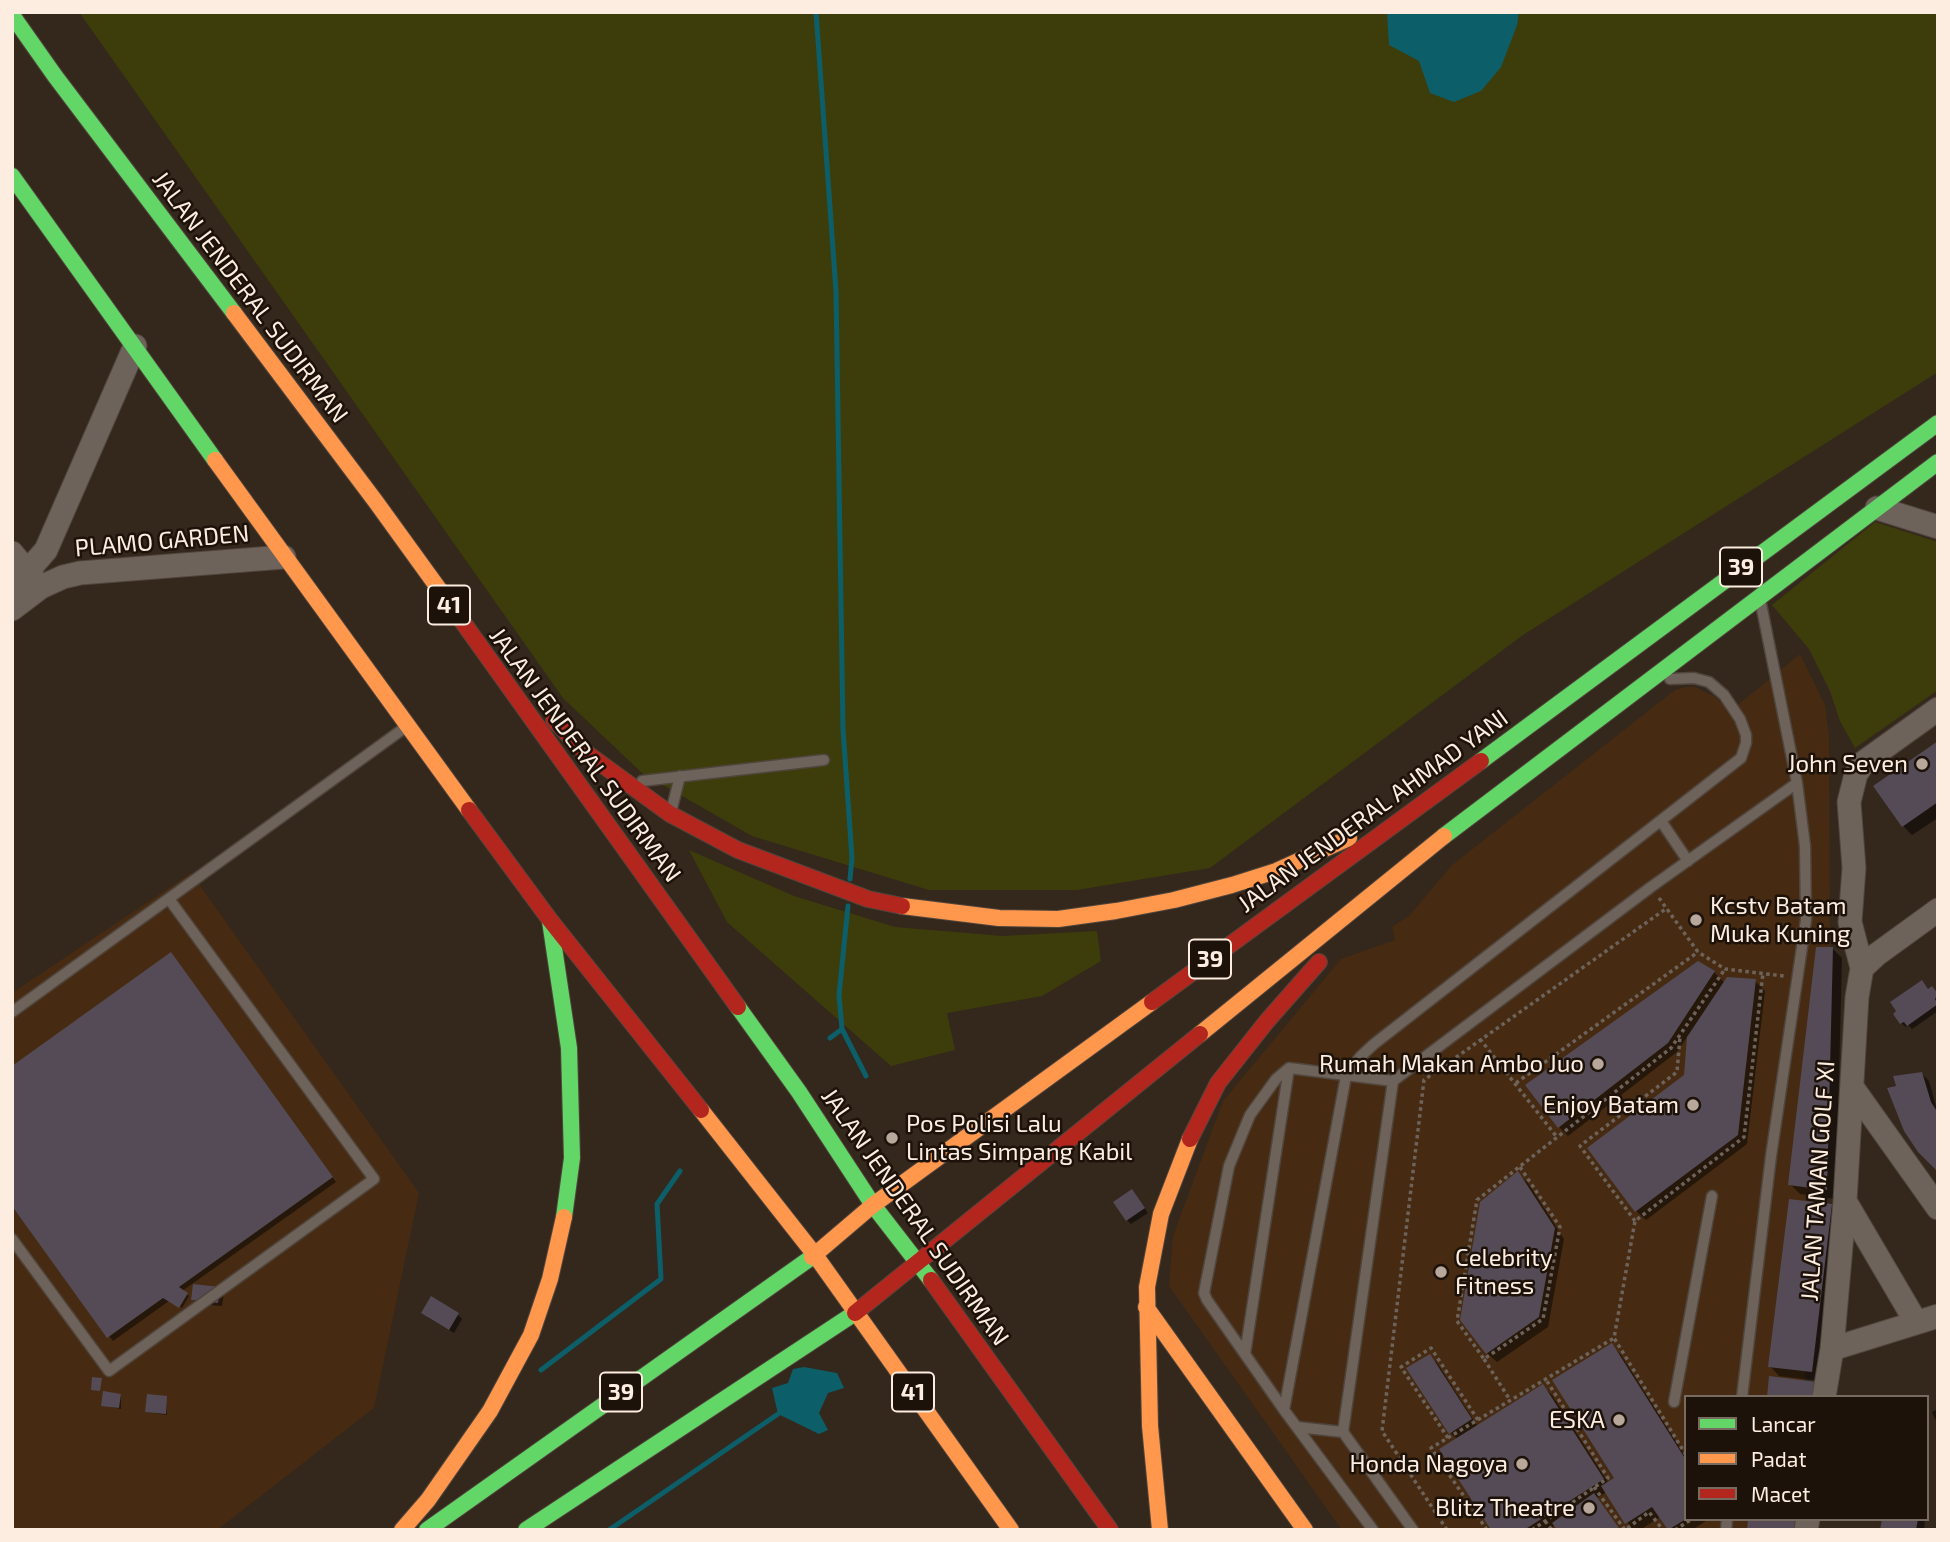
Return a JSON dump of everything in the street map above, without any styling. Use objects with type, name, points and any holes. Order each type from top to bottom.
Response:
[{"type":"main road","name":"JALAN JENDERAL SUDIRMAN","points":[[12,15],[376,502],[799,1092],[873,1205],[919,1263],[1110,1530]]},
{"type":"main road","name":"41","points":[[12,176],[284,557],[550,920],[815,1255],[1011,1530]]},
{"type":"main road","name":"JALAN JENDERAL AHMAD YANI","points":[[526,1530],[855,1313],[919,1263],[1447,834],[1557,728],[1938,423]]},
{"type":"main road","name":"JALAN JENDERAL AHMAD YANI","points":[[432,1528],[815,1255],[873,1205],[1416,808],[1557,728],[1653,680],[1938,462]]},
{"type":"main road","points":[[376,502],[533,698],[585,752],[670,814],[738,850],[868,899],[912,908],[999,918],[1058,919],[1116,912],[1174,900],[1276,871],[1416,808]]},
{"type":"main road","points":[[1160,1530],[1150,1426],[1147,1287],[1161,1214],[1189,1140],[1219,1083],[1266,1021],[1332,948],[1447,834]]},
{"type":"main road","points":[[402,1530],[428,1500],[490,1411],[531,1335],[550,1279],[565,1213],[572,1158],[569,1048],[550,920]]},
{"type":"main road","points":[[1146,1307],[1305,1530]]},
{"type":"street","name":"PLAMO GARDEN","points":[[12,610],[46,550],[135,346]]},
{"type":"street","points":[[1877,508],[1938,527]]},
{"type":"street","points":[[12,553],[27,581]]},
{"type":"street","name":"PLAMO GARDEN","points":[[27,581],[80,573],[284,557]]},
{"type":"street","points":[[1938,709],[1864,762],[1856,774],[1849,802],[1854,868],[1850,922],[1861,968],[1876,954],[1938,910]]},
{"type":"street","name":"JALAN TAMAN GOLF XI","points":[[1824,1395],[1832,1349],[1845,1201],[1861,968]]},
{"type":"street","points":[[1852,1087],[1938,1208]]},
{"type":"street","points":[[1832,1349],[1927,1319],[1845,1201]]},
{"type":"lane","points":[[1742,1395],[1771,1156],[1806,920],[1805,846],[1797,783],[1760,598]]},
{"type":"lane","points":[[1284,1410],[1346,1076],[1374,1044],[1734,764],[1744,749],[1746,735],[1730,702],[1709,682],[1695,678],[1653,680]]},
{"type":"lane","points":[[12,1012],[408,726]]},
{"type":"lane","points":[[625,783],[824,760]]},
{"type":"lane","points":[[670,814],[680,776]]},
{"type":"lane","points":[[1373,1530],[1284,1410],[1204,1293],[1229,1166],[1250,1115],[1276,1079],[1289,1068],[1393,1082],[1651,887],[1797,783]]},
{"type":"lane","points":[[1661,821],[1688,861]]},
{"type":"lane","points":[[12,1239],[109,1371],[374,1179],[169,899]]},
{"type":"lane","points":[[1245,1354],[1289,1068]]},
{"type":"lane","points":[[1393,1082],[1343,1432],[1413,1530]]},
{"type":"lane","points":[[1674,1402],[1712,1196]]},
{"type":"lane","points":[[1297,1427],[1343,1432]]},
{"type":"path","points":[[1651,887],[1699,952],[1725,969],[1796,978]]},
{"type":"path","points":[[1447,1530],[1381,1431],[1424,1080],[1667,908]]},
{"type":"path","points":[[1517,1083],[1699,952]]},
{"type":"path","points":[[1510,1400],[1457,1321],[1477,1200],[1671,1048],[1725,969]]},
{"type":"path","points":[[1684,1452],[1614,1338],[1635,1221],[1744,1137],[1763,973]]},
{"type":"path","points":[[1635,1221],[1580,1146],[1677,1072],[1680,1035]]},
{"type":"path","points":[[1480,1039],[1556,1136]]},
{"type":"path","points":[[1485,1359],[1542,1319],[1560,1227],[1520,1167]]},
{"type":"path","points":[[1487,1530],[1432,1448],[1614,1338]]},
{"type":"path","points":[[1448,1438],[1401,1367],[1431,1348],[1478,1420]]},
{"type":"path","points":[[1532,1530],[1608,1478],[1545,1378]]},
{"type":"path","points":[[1594,1487],[1625,1530],[1649,1512],[1663,1530]]},
{"type":"path","points":[[1545,1521],[1552,1530]]},
{"type":"shaded area","points":[[79,12],[1938,12],[1938,372],[1523,635],[1210,868],[1077,890],[929,890],[752,836],[642,773],[563,698]]},
{"type":"shaded area","points":[[1875,522],[1938,542],[1938,690],[1855,748],[1840,721],[1830,691],[1809,649],[1772,605]]},
{"type":"shaded area","points":[[1800,654],[1825,705],[1829,736],[1830,940],[1825,1142],[1803,1395],[1684,1395],[1684,1521],[1791,1521],[1789,1530],[1342,1530],[1169,1286],[1173,1236],[1223,1101],[1341,959],[1395,940],[1392,927],[1409,916],[1452,865],[1675,690],[1695,687],[1714,696],[1728,713]]},
{"type":"shaded area","points":[[689,850],[794,896],[895,927],[1002,936],[1097,931],[1101,961],[1042,996],[947,1013],[955,1050],[891,1066],[727,922]]},
{"type":"shaded area","points":[[191,873],[419,1193],[374,1408],[217,1530],[12,1530],[12,993]]},
{"type":"water","points":[[1387,12],[1519,12],[1517,25],[1501,67],[1481,91],[1454,102],[1430,93],[1419,61],[1389,45]]},
{"type":"water","points":[[804,1367],[837,1373],[844,1388],[828,1393],[819,1413],[828,1430],[819,1434],[778,1414],[772,1388],[788,1383],[793,1369]]},
{"type":"building","name":"John Seven","points":[[1938,741],[1938,802],[1902,827],[1873,786]]},
{"type":"building","points":[[1816,947],[1833,947],[1827,1190],[1788,1185]]},
{"type":"building","points":[[171,952],[333,1177],[179,1287],[188,1293],[179,1308],[163,1298],[107,1338],[12,1206],[12,1066]]},
{"type":"building","name":"Rumah Makan Ambo Juo","points":[[1698,961],[1715,971],[1668,1043],[1558,1128],[1525,1085]]},
{"type":"building","name":"Enjoy Batam","points":[[1727,977],[1756,979],[1738,1135],[1635,1212],[1587,1148],[1684,1075],[1687,1037]]},
{"type":"building","points":[[1922,980],[1928,989],[1932,986],[1938,994],[1935,999],[1938,1004],[1907,1026],[1904,1022],[1900,1024],[1893,1014],[1896,1011],[1890,1002]]},
{"type":"building","points":[[1922,1072],[1931,1102],[1938,1113],[1938,1172],[1918,1152],[1904,1131],[1887,1088],[1896,1086],[1893,1076]]},
{"type":"building","points":[[1518,1171],[1555,1228],[1539,1317],[1486,1354],[1460,1320],[1480,1202]]},
{"type":"building","points":[[1132,1189],[1145,1208],[1126,1221],[1113,1202]]},
{"type":"building","points":[[1789,1199],[1832,1204],[1812,1372],[1768,1367]]},
{"type":"building","points":[[193,1284],[220,1287],[218,1303],[191,1300]]},
{"type":"building","points":[[431,1296],[459,1313],[449,1330],[421,1313]]},
{"type":"building","name":"ESKA","points":[[1612,1343],[1684,1457],[1684,1520],[1668,1530],[1652,1507],[1625,1524],[1601,1486],[1614,1478],[1552,1380]]},
{"type":"building","name":"Celebrity Fitness","points":[[1430,1354],[1472,1419],[1449,1434],[1406,1368]]},
{"type":"building","points":[[1769,1376],[1817,1382],[1816,1395],[1767,1395]]},
{"type":"building","points":[[92,1377],[102,1378],[100,1391],[91,1390]]},
{"type":"building","name":"Honda Nagoya","points":[[1543,1384],[1604,1479],[1524,1530],[1491,1530],[1439,1449]]},
{"type":"building","points":[[103,1391],[121,1394],[119,1408],[101,1406]]},
{"type":"building","points":[[147,1394],[167,1396],[166,1414],[145,1412]]},
{"type":"building","name":"Blitz Theatre","points":[[1594,1493],[1619,1528],[1557,1530],[1552,1523]]},
{"type":"building","points":[[1748,1521],[1801,1521],[1799,1530],[1747,1530]]},
{"type":"building","points":[[1882,1521],[1918,1521],[1916,1530],[1880,1530]]},
{"type":"waterway","points":[[816,12],[836,291],[843,729],[852,858],[850,879]]},
{"type":"waterway","points":[[848,906],[839,995],[842,1029],[866,1076]]},
{"type":"waterway","points":[[830,1038],[842,1029]]},
{"type":"waterway","points":[[541,1370],[661,1279],[657,1204],[680,1171]]},
{"type":"waterway","points":[[609,1530],[778,1414]]},
{"type":"traffic: fast","points":[[12,15],[234,313]]},
{"type":"traffic: fast","points":[[12,176],[215,460]]},
{"type":"traffic: fast","points":[[1481,761],[1938,423]]},
{"type":"traffic: fast","points":[[1444,836],[1938,462]]},
{"type":"traffic: fast","points":[[550,921],[569,1048],[572,1158],[564,1217]]},
{"type":"traffic: fast","points":[[738,1007],[799,1092],[873,1205],[931,1280]]},
{"type":"traffic: fast","points":[[427,1530],[812,1257]]},
{"type":"traffic: fast","points":[[526,1530],[855,1313]]},
{"type":"traffic: slow","points":[[234,313],[457,614]]},
{"type":"traffic: slow","points":[[215,460],[469,810]]},
{"type":"traffic: slow","points":[[1200,1034],[1444,836]]},
{"type":"traffic: slow","points":[[902,906],[999,918],[1058,919],[1116,911],[1232,885],[1276,871],[1349,838]]},
{"type":"traffic: slow","points":[[812,1257],[873,1205],[1152,1002]]},
{"type":"traffic: slow","points":[[701,1110],[815,1255],[1011,1530]]},
{"type":"traffic: slow","points":[[1160,1530],[1150,1426],[1147,1287],[1161,1214],[1190,1139]]},
{"type":"traffic: slow","points":[[402,1530],[428,1500],[490,1411],[531,1335],[550,1279],[564,1217]]},
{"type":"traffic: slow","points":[[1146,1307],[1305,1530]]},
{"type":"traffic: jam","points":[[457,614],[738,1007]]},
{"type":"traffic: jam","points":[[554,720],[585,752],[670,814],[738,850],[868,899],[902,906]]},
{"type":"traffic: jam","points":[[1152,1002],[1481,761]]},
{"type":"traffic: jam","points":[[469,810],[550,920],[701,1110]]},
{"type":"traffic: jam","points":[[1190,1139],[1218,1083],[1267,1021],[1319,962]]},
{"type":"traffic: jam","points":[[855,1313],[1200,1034]]},
{"type":"traffic: jam","points":[[931,1280],[1110,1530]]},
{"type":"place","name":"John Seven","points":[[1922,764]]},
{"type":"place","name":"Kcstv Batam Muka Kuning","points":[[1696,920]]},
{"type":"place","name":"Rumah Makan Ambo Juo","points":[[1598,1064]]},
{"type":"place","name":"Enjoy Batam","points":[[1693,1105]]},
{"type":"place","name":"Pos Polisi Lalu Lintas Simpang Kabil","points":[[892,1138]]},
{"type":"place","name":"Celebrity Fitness","points":[[1441,1272]]},
{"type":"place","name":"ESKA","points":[[1619,1420]]},
{"type":"place","name":"Honda Nagoya","points":[[1522,1464]]},
{"type":"place","name":"Blitz Theatre","points":[[1589,1508]]}]
